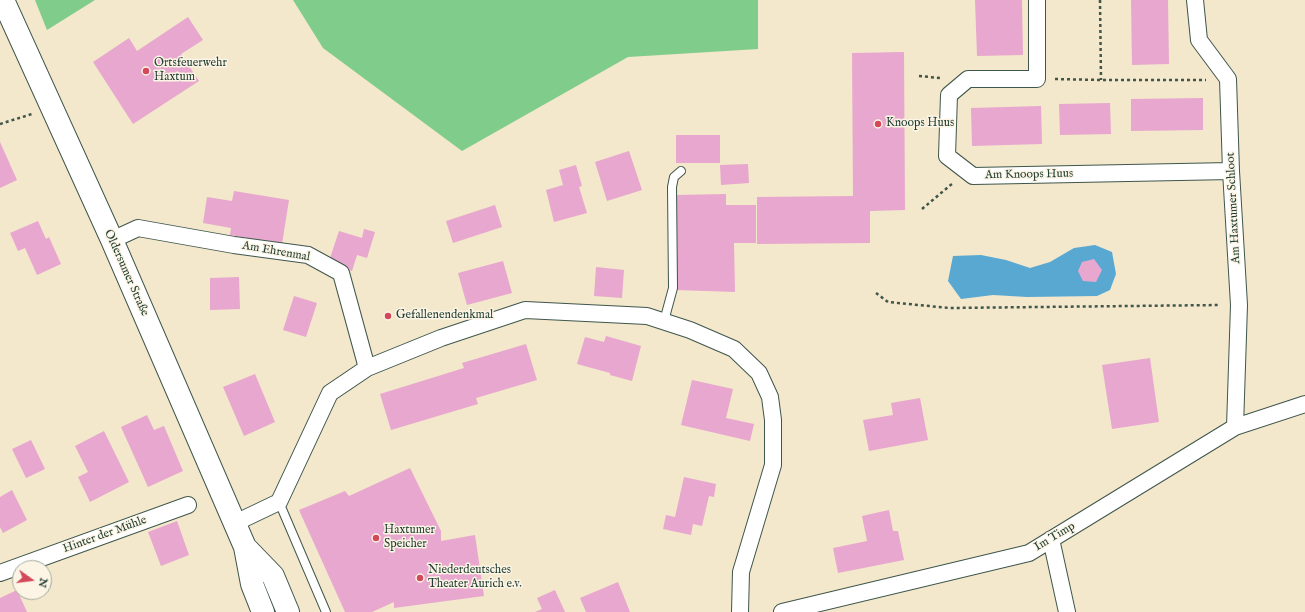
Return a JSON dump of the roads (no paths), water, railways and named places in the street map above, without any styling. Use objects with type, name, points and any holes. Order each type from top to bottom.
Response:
[{"type":"main road","name":"Oldersumer Straße","points":[[3,0],[112,240],[245,546],[252,584],[263,612]]},
{"type":"main road","name":"Oldersumer Straße","points":[[245,546],[273,576],[288,612]]},
{"type":"street","name":"Am Knoops Huus","points":[[1037,0],[1037,79],[968,79],[949,95],[947,156],[973,176],[1231,171]]},
{"type":"street","name":"Am Haxtumer Schloot","points":[[1195,0],[1198,40],[1228,79],[1231,171],[1239,305],[1235,427]]},
{"type":"street","name":"Am Ehrenmal","points":[[112,240],[138,228],[234,245],[308,255],[341,273],[367,368]]},
{"type":"street","points":[[235,523],[279,502],[330,393],[367,368],[441,338],[525,310],[647,316],[690,330],[734,349],[759,373],[770,397],[773,420],[773,466],[741,572],[740,612]]},
{"type":"street","name":"Im Timp","points":[[782,612],[1029,553],[1235,427],[1305,404]]},
{"type":"street","name":"Hinter der Mühle","points":[[0,573],[188,506]]},
{"type":"street","points":[[1051,539],[1066,612]]},
{"type":"lane","points":[[664,321],[673,288],[672,187],[674,177],[681,171]]},
{"type":"lane","points":[[279,502],[326,612]]},
{"type":"water","points":[[1095,245],[1112,252],[1116,274],[1110,290],[1097,296],[1027,297],[993,295],[961,299],[948,281],[953,256],[981,255],[1006,260],[1030,268],[1050,262],[1074,248]]},
{"type":"place","name":"Ortsfeuerwehr Haxtum","points":[[146,71]]},
{"type":"place","name":"Knoops Huus","points":[[878,124]]},
{"type":"place","name":"Gefallenendenkmal","points":[[388,316]]},
{"type":"place","name":"Haxtumer Speicher","points":[[376,538]]},
{"type":"place","name":"Niederdeutsches Theater Aurich e.v.","points":[[420,578]]}]
